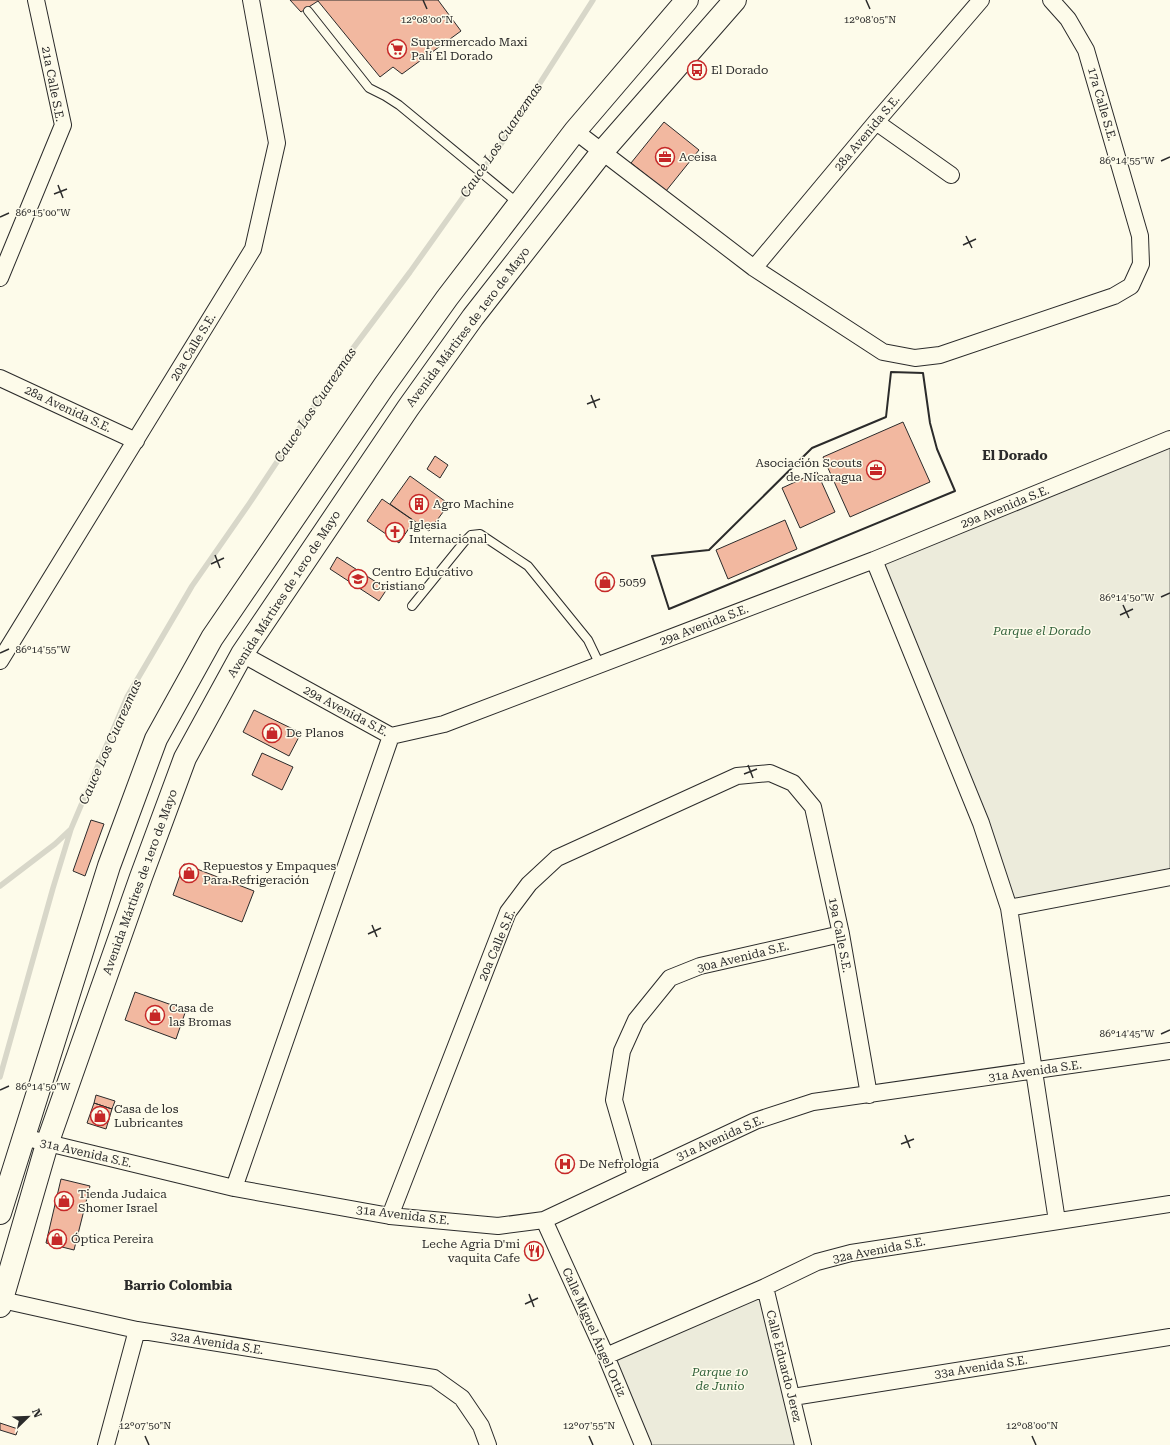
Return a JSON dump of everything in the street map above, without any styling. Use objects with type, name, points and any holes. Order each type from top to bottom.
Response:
[{"type":"main road","points":[[0,1213],[109,866],[156,738],[212,638],[446,298],[511,198],[574,131],[687,0]]},
{"type":"main road","name":"Avenida Mártires de 1ero de Mayo","points":[[1,1303],[47,1144],[118,941],[185,758],[242,654],[408,408],[473,317],[602,152],[729,4]]},
{"type":"main road","points":[[446,298],[473,317]]},
{"type":"street","name":"21a Calle S.E.","points":[[0,278],[63,125],[36,0]]},
{"type":"street","name":"20a Calle S.E.","points":[[0,661],[136,441],[252,249],[277,143],[251,0]]},
{"type":"street","name":"28a Avenida S.E.","points":[[754,268],[876,122],[981,0]]},
{"type":"street","name":"17a Calle S.E.","points":[[754,268],[883,352],[915,358],[940,355],[1114,296],[1131,286],[1141,264],[1140,236],[1086,50],[1068,19],[1051,0]]},
{"type":"street","points":[[876,122],[951,175]]},
{"type":"street","points":[[574,131],[754,268]]},
{"type":"street","name":"28a Avenida S.E.","points":[[0,378],[136,441]]},
{"type":"street","name":"29a Avenida S.E.","points":[[242,654],[391,736],[444,724],[874,560],[1170,439]]},
{"type":"street","points":[[874,560],[982,823],[1009,908],[1056,1221]]},
{"type":"street","points":[[234,1188],[391,736]]},
{"type":"street","name":"20a Calle S.E.","points":[[390,1216],[508,912],[529,884],[557,858],[737,776],[770,773],[792,783]]},
{"type":"street","name":"19a Calle S.E.","points":[[792,783],[813,806],[841,934],[869,1095]]},
{"type":"street","points":[[1009,908],[1170,877]]},
{"type":"street","name":"30a Avenida S.E.","points":[[636,1176],[614,1100],[622,1051],[636,1020],[670,978],[700,966],[841,934]]},
{"type":"street","name":"31a Avenida S.E.","points":[[23,1138],[234,1188],[390,1216],[498,1226],[544,1220],[756,1121],[813,1102],[1033,1072],[1170,1051]]},
{"type":"street","name":"32a Avenida S.E.","points":[[606,1356],[765,1287],[817,1262],[851,1253],[1170,1204]]},
{"type":"street","name":"Calle Miguel Ángel Ortiz","points":[[544,1220],[606,1356],[643,1445]]},
{"type":"street","name":"Calle Eduardo Jerez","points":[[765,1287],[804,1445]]},
{"type":"street","name":"32a Avenida S.E.","points":[[1,1303],[137,1330],[434,1378],[462,1398],[481,1426],[488,1445]]},
{"type":"street","points":[[106,1445],[137,1330]]},
{"type":"street","name":"33a Avenida S.E.","points":[[792,1397],[1170,1337]]},
{"type":"lane","points":[[308,11],[369,88],[399,105],[511,198]]},
{"type":"lane","points":[[412,606],[464,542],[471,536],[480,534],[528,566],[588,640],[600,665]]},
{"type":"green space","name":"Parque el Dorado","points":[[1170,439],[1170,877],[1009,908],[874,560]]},
{"type":"green space","name":"Parque 10 de Junio","points":[[765,1287],[803,1445],[643,1445],[606,1356]]},
{"type":"building","name":"Supermercado Maxi Palí El Dorado","points":[[290,0],[438,0],[461,31],[402,74],[393,67],[380,77],[318,1],[301,12]]},
{"type":"building","name":"Aceisa","points":[[664,122],[699,150],[666,191],[631,163]]},
{"type":"building","name":"Asociación Scouts de Nicaragua","points":[[903,422],[930,482],[850,517],[823,457]]},
{"type":"building","points":[[435,456],[448,465],[440,478],[427,469]]},
{"type":"building","points":[[817,472],[835,512],[800,528],[782,488]]},
{"type":"building","name":"Agro Machine","points":[[410,476],[449,504],[429,531],[390,504]]},
{"type":"building","name":"Iglesia Internacional","points":[[382,499],[414,521],[399,543],[367,521]]},
{"type":"building","points":[[785,520],[797,549],[728,579],[716,550]]},
{"type":"building","name":"Centro Educativo Cristiano","points":[[337,557],[387,589],[379,601],[330,569]]},
{"type":"building","name":"De Planos","points":[[254,710],[301,733],[289,756],[243,732]]},
{"type":"building","points":[[262,753],[293,767],[282,790],[252,775]]},
{"type":"building","points":[[91,820],[104,824],[85,876],[73,871]]},
{"type":"building","points":[[184,864],[254,891],[242,922],[173,895]]},
{"type":"building","name":"Casa de las Bromas","points":[[135,992],[186,1010],[176,1039],[125,1020]]},
{"type":"building","points":[[96,1095],[115,1101],[112,1109],[94,1103]]},
{"type":"building","name":"Casa de los Lubricantes","points":[[94,1103],[112,1109],[106,1129],[87,1123]]},
{"type":"building","points":[[61,1179],[90,1186],[74,1250],[46,1243]]},
{"type":"building","points":[[0,1423],[18,1429],[16,1435],[0,1430]]},
{"type":"waterway","name":"Cauce Los Cuarezmas","points":[[0,1077],[71,829],[127,697],[192,586],[249,504],[348,355],[410,272],[501,144],[593,0]]},
{"type":"waterway","points":[[0,886],[55,844],[71,829]]},
{"type":"wall","points":[[891,372],[923,373],[930,423],[937,449],[955,491],[669,609],[652,556],[709,550],[812,448],[886,417],[891,372]]},
{"type":"place","name":"Supermercado Maxi Palí El Dorado","points":[[397,49]]},
{"type":"place","name":"El Dorado","points":[[697,70]]},
{"type":"place","name":"Aceisa","points":[[665,157]]},
{"type":"place","name":"Asociación Scouts de Nicaragua","points":[[876,470]]},
{"type":"place","name":"Agro Machine","points":[[419,504]]},
{"type":"place","name":"Iglesia Internacional","points":[[395,532]]},
{"type":"place","name":"Centro Educativo Cristiano","points":[[358,579]]},
{"type":"place","name":"5059","points":[[605,582]]},
{"type":"place","name":"De Planos","points":[[272,733]]},
{"type":"place","name":"Repuestos y Empaques Para Refrigeración","points":[[189,873]]},
{"type":"place","name":"Casa de las Bromas","points":[[155,1015]]},
{"type":"place","name":"Casa de los Lubricantes","points":[[100,1116]]},
{"type":"place","name":"De Nefrologia","points":[[565,1164]]},
{"type":"place","name":"Tienda Judaica Shomer Israel","points":[[64,1201]]},
{"type":"place","name":"Óptica Pereira","points":[[57,1239]]},
{"type":"place","name":"Leche Agria D'mi vaquita Cafe","points":[[534,1251]]},
{"type":"district","name":"El Dorado","points":[[1015,455]]},
{"type":"district","name":"Barrio Colombia","points":[[178,1285]]}]
